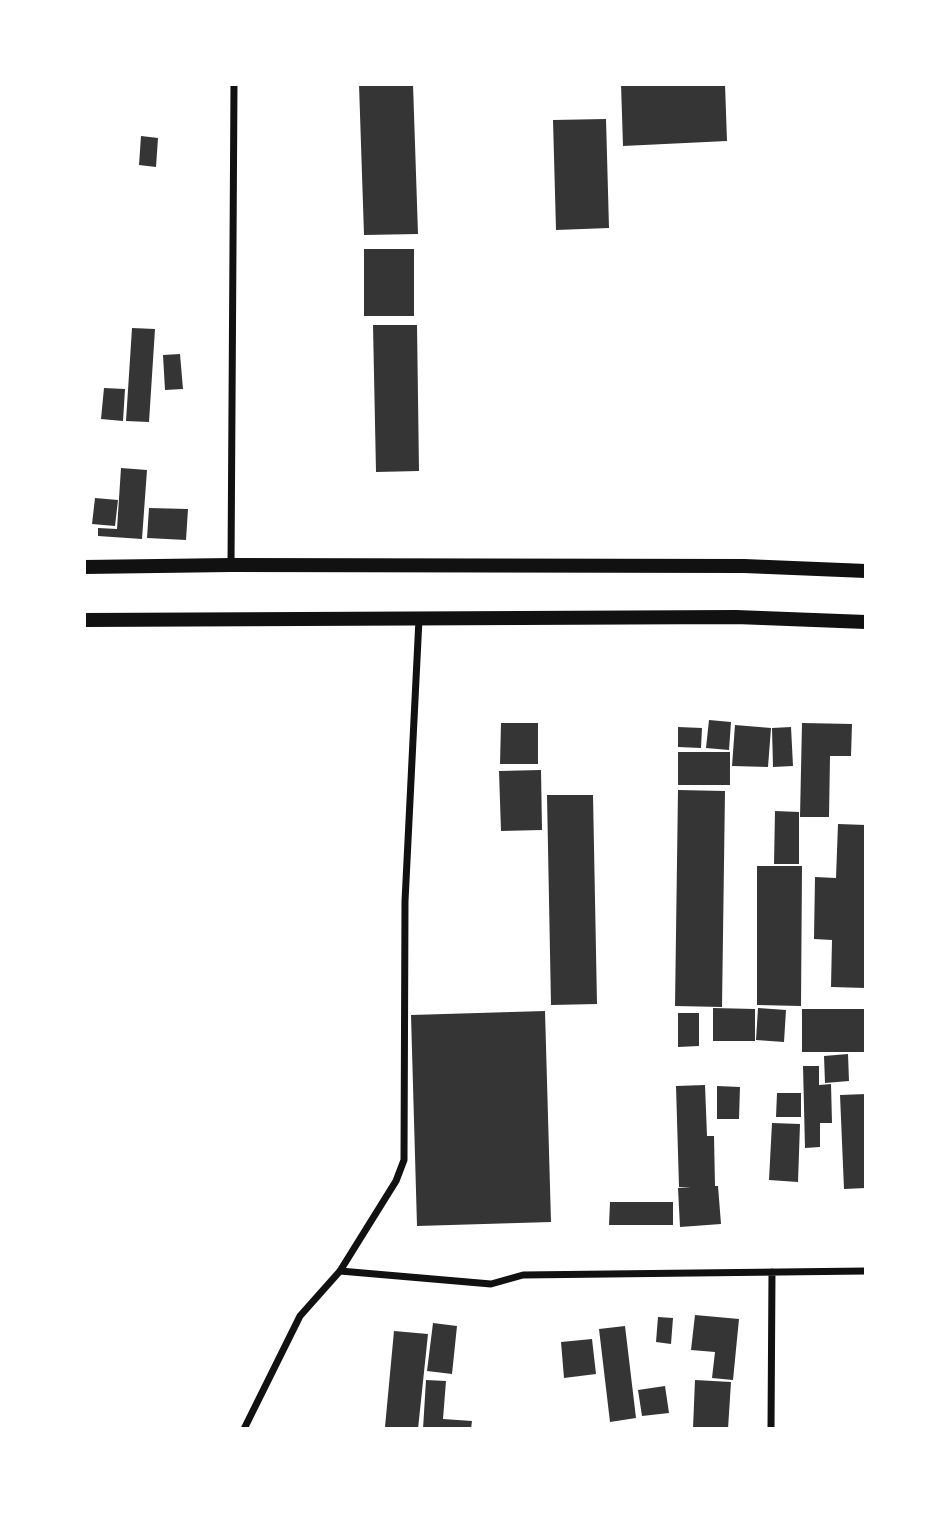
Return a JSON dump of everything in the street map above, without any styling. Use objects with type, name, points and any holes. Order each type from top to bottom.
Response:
[{"type":"main road","points":[[84,567],[730,565],[866,571]]},
{"type":"main road","points":[[84,620],[736,617],[866,622]]},
{"type":"street","points":[[231,565],[234,84]]},
{"type":"street","points":[[244,1429],[300,1316],[340,1271],[396,1181],[404,1160],[405,901],[419,618]]},
{"type":"street","points":[[340,1271],[491,1284],[523,1275],[866,1271]]},
{"type":"street","points":[[771,1429],[772,1272]]},
{"type":"building","points":[[359,84],[413,84],[418,234],[364,235]]},
{"type":"building","points":[[621,84],[725,84],[727,141],[623,146]]},
{"type":"building","points":[[606,119],[609,228],[556,230],[553,120]]},
{"type":"building","points":[[141,136],[158,138],[156,167],[139,165]]},
{"type":"building","points":[[364,249],[414,249],[414,316],[364,316]]},
{"type":"building","points":[[373,325],[417,325],[419,471],[376,472]]},
{"type":"building","points":[[132,328],[155,329],[149,422],[126,421]]},
{"type":"building","points":[[180,354],[183,389],[165,390],[163,355]]},
{"type":"building","points":[[104,388],[125,389],[123,421],[101,419]]},
{"type":"building","points":[[121,468],[147,470],[142,539],[98,536],[98,528],[117,529]]},
{"type":"building","points":[[95,498],[118,500],[115,526],[92,524]]},
{"type":"building","points":[[149,508],[188,509],[186,540],[147,538]]},
{"type":"building","points":[[709,720],[731,722],[729,750],[706,748]]},
{"type":"building","points":[[501,723],[538,723],[538,764],[500,764]]},
{"type":"building","points":[[802,723],[852,724],[851,756],[830,756],[829,817],[800,817]]},
{"type":"building","points":[[735,725],[771,728],[768,767],[732,766]]},
{"type":"building","points":[[678,727],[702,728],[701,748],[678,747]]},
{"type":"building","points":[[791,727],[793,766],[773,767],[772,728]]},
{"type":"building","points":[[678,752],[730,752],[730,785],[678,785]]},
{"type":"building","points":[[541,770],[542,830],[501,831],[499,771]]},
{"type":"building","points":[[678,790],[725,791],[722,1007],[675,1006]]},
{"type":"building","points":[[547,795],[593,795],[597,1004],[551,1005]]},
{"type":"building","points":[[775,811],[799,812],[799,864],[774,864]]},
{"type":"building","points":[[838,824],[866,825],[866,988],[831,987],[832,940],[814,939],[815,877],[836,878]]},
{"type":"building","points":[[757,866],[802,866],[801,1006],[757,1005]]},
{"type":"building","points":[[713,1008],[755,1009],[755,1041],[713,1041]]},
{"type":"building","points":[[758,1008],[786,1010],[784,1042],[756,1040]]},
{"type":"building","points":[[802,1009],[866,1009],[866,1052],[802,1052]]},
{"type":"building","points":[[545,1011],[551,1222],[417,1226],[411,1015]]},
{"type":"building","points":[[678,1013],[699,1013],[699,1046],[678,1047]]},
{"type":"building","points":[[848,1054],[849,1081],[825,1083],[824,1056]]},
{"type":"building","points":[[803,1066],[819,1066],[819,1085],[831,1084],[832,1123],[820,1123],[820,1147],[805,1148]]},
{"type":"building","points":[[705,1085],[707,1136],[714,1136],[715,1186],[718,1186],[721,1224],[680,1227],[678,1188],[691,1187],[679,1187],[676,1086]]},
{"type":"building","points":[[717,1086],[740,1087],[739,1119],[717,1119]]},
{"type":"building","points":[[777,1093],[801,1093],[801,1117],[776,1117]]},
{"type":"building","points":[[866,1094],[866,1188],[844,1189],[840,1095]]},
{"type":"building","points":[[772,1123],[800,1124],[798,1182],[769,1180]]},
{"type":"building","points":[[610,1202],[673,1202],[673,1225],[609,1225]]},
{"type":"building","points":[[695,1315],[739,1319],[733,1380],[712,1378],[715,1352],[691,1350]]},
{"type":"building","points":[[658,1317],[673,1318],[671,1344],[656,1342]]},
{"type":"building","points":[[433,1323],[457,1326],[452,1374],[427,1371]]},
{"type":"building","points":[[625,1326],[636,1418],[610,1422],[599,1329]]},
{"type":"building","points":[[394,1331],[428,1334],[418,1429],[385,1427]]},
{"type":"building","points":[[592,1339],[596,1374],[564,1378],[561,1342]]},
{"type":"building","points":[[426,1380],[446,1381],[443,1419],[472,1421],[471,1429],[423,1429]]},
{"type":"building","points":[[695,1380],[731,1382],[728,1429],[693,1428]]},
{"type":"building","points":[[665,1386],[669,1413],[642,1416],[638,1390]]}]
